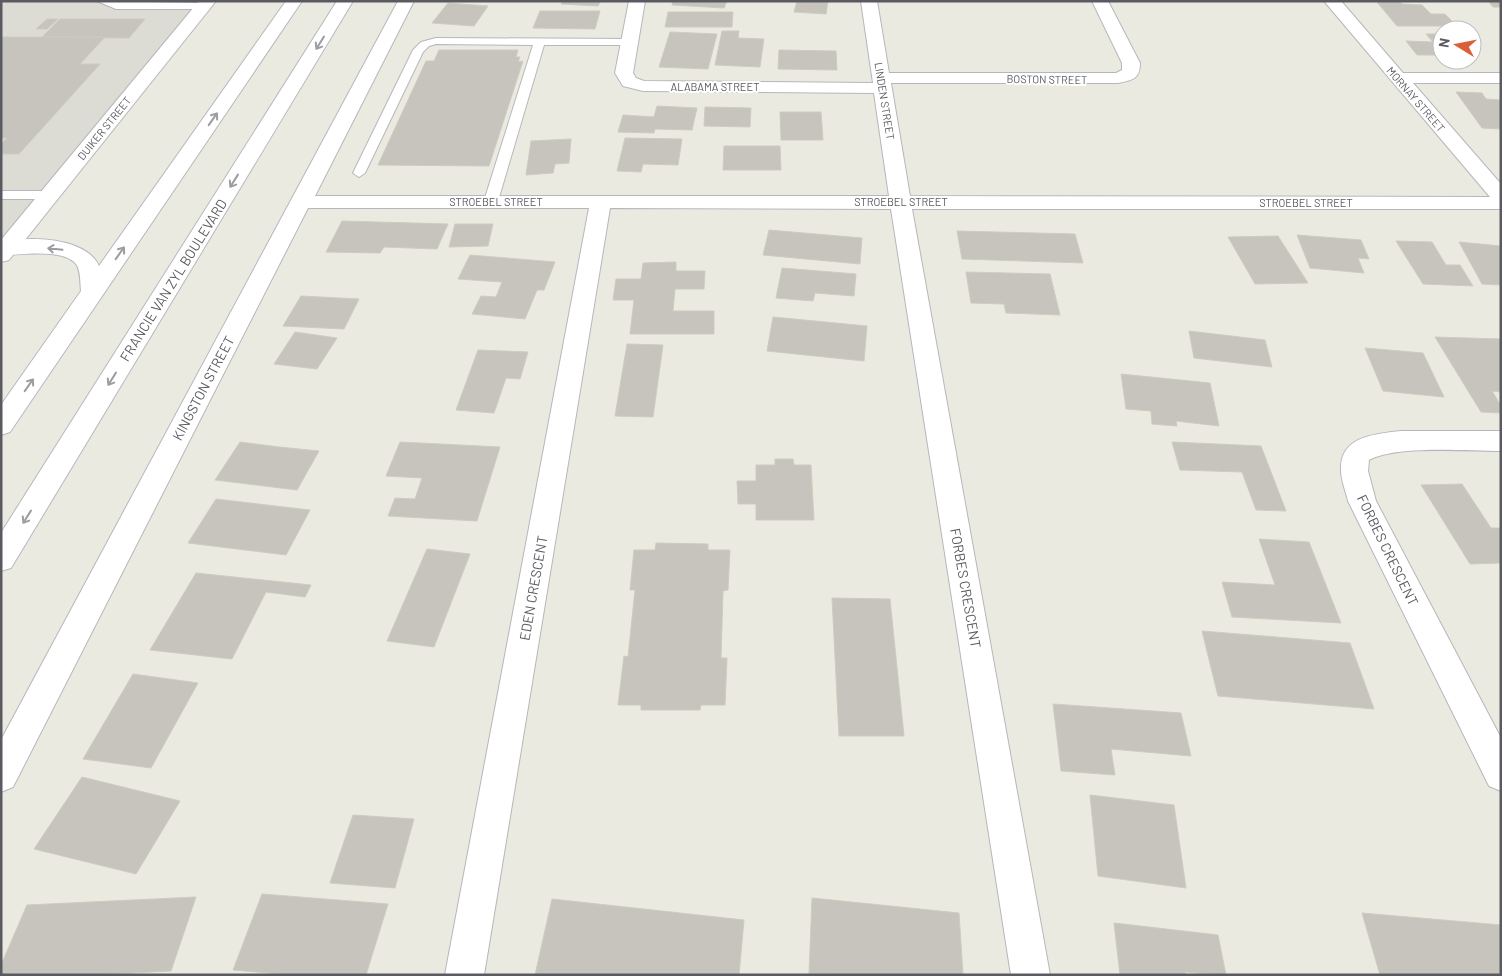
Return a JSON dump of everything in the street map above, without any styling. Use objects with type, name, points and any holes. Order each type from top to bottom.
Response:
[{"type":"street","points":[[1,425],[294,1]]},
{"type":"street","name":"FRANCIE VAN ZYL BOULEVARD","points":[[1,559],[345,1]]},
{"type":"street","name":"KINGSTON STREET","points":[[1,775],[406,1]]},
{"type":"street","name":"ALABAMA STREET","points":[[637,1],[624,73],[629,82],[643,86],[883,83]]},
{"type":"street","name":"LINDEN STREET","points":[[869,1],[900,201]]},
{"type":"street","name":"BOSTON STREET","points":[[883,83],[1118,78],[1131,73],[1131,63],[1100,1]]},
{"type":"street","name":"MORNAY STREET","points":[[1332,1],[1501,197]]},
{"type":"street","name":"DUIKER STREET","points":[[4,251],[206,4]]},
{"type":"street","points":[[1398,78],[1501,78]]},
{"type":"street","name":"EDEN CRESCENT","points":[[464,975],[601,201]]},
{"type":"street","name":"FORBES CRESCENT","points":[[900,201],[1031,975]]},
{"type":"street","name":"STROEBEL STREET","points":[[301,202],[1501,203]]},
{"type":"street","points":[[4,251],[60,249],[78,255],[85,261],[89,269],[93,293]]},
{"type":"street","name":"FORBES CRESCENT","points":[[1501,441],[1401,441],[1376,444],[1356,454],[1354,471],[1362,501],[1501,774]]},
{"type":"lane","points":[[102,1],[116,6],[206,4]]},
{"type":"lane","points":[[358,173],[420,47],[436,41],[630,42]]},
{"type":"lane","points":[[491,201],[540,42]]},
{"type":"lane","points":[[1,195],[50,195]]},
{"type":"shaded area","points":[[1,1],[207,1],[1,253]]},
{"type":"building","points":[[562,1],[601,1],[598,6],[561,4]]},
{"type":"building","points":[[673,1],[727,1],[724,8],[672,5]]},
{"type":"building","points":[[797,1],[828,1],[826,14],[794,12]]},
{"type":"building","points":[[1376,1],[1399,1],[1402,4],[1422,5],[1431,14],[1445,14],[1451,20],[1432,20],[1432,26],[1397,26]]},
{"type":"building","points":[[1488,1],[1501,1],[1501,7],[1493,7]]},
{"type":"building","points":[[448,3],[488,6],[474,26],[432,23]]},
{"type":"building","points":[[540,11],[600,11],[595,29],[533,28]]},
{"type":"building","points":[[668,12],[733,12],[732,27],[665,27]]},
{"type":"building","points":[[47,19],[58,19],[47,29],[36,29]]},
{"type":"building","points":[[60,19],[145,19],[129,38],[42,37]]},
{"type":"building","points":[[722,31],[739,31],[738,38],[764,39],[760,67],[715,65]]},
{"type":"building","points":[[670,32],[717,34],[708,69],[659,67]]},
{"type":"building","points":[[1426,34],[1432,34],[1432,41]]},
{"type":"building","points":[[1,37],[105,37],[80,64],[100,64],[19,154],[1,154],[1,144],[7,138],[1,138]]},
{"type":"building","points":[[1406,41],[1432,42],[1432,55],[1417,55]]},
{"type":"building","points":[[439,50],[518,50],[516,57],[520,57],[518,62],[523,61],[489,166],[378,165],[426,61],[434,61]]},
{"type":"building","points":[[779,50],[836,51],[837,70],[778,69]]},
{"type":"building","points":[[1456,92],[1482,93],[1486,99],[1501,100],[1501,129],[1482,128]]},
{"type":"building","points":[[657,106],[697,108],[692,130],[655,129],[654,133],[618,132],[623,115],[654,117]]},
{"type":"building","points":[[705,107],[751,108],[750,127],[704,126]]},
{"type":"building","points":[[780,112],[821,112],[823,140],[781,140]]},
{"type":"building","points":[[625,138],[682,139],[678,165],[643,164],[641,172],[617,171]]},
{"type":"building","points":[[571,139],[569,163],[555,164],[553,173],[526,175],[531,141]]},
{"type":"building","points":[[724,146],[780,146],[781,170],[723,170]]},
{"type":"building","points":[[342,221],[448,224],[437,249],[384,247],[380,253],[326,252]]},
{"type":"building","points":[[455,224],[493,224],[488,246],[449,247]]},
{"type":"building","points":[[769,230],[862,238],[860,264],[763,255]]},
{"type":"building","points":[[957,231],[1075,234],[1083,263],[962,259]]},
{"type":"building","points":[[1297,235],[1361,240],[1369,259],[1358,258],[1364,273],[1310,268]]},
{"type":"building","points":[[1278,236],[1308,283],[1255,284],[1228,237]]},
{"type":"building","points":[[1396,241],[1432,242],[1446,265],[1460,265],[1473,286],[1423,284]]},
{"type":"building","points":[[1459,242],[1501,246],[1501,285],[1482,284]]},
{"type":"building","points":[[470,255],[555,262],[544,290],[537,290],[525,319],[472,314],[481,296],[496,297],[502,282],[458,279]]},
{"type":"building","points":[[676,262],[676,271],[705,271],[704,289],[675,289],[673,311],[714,311],[714,334],[630,334],[634,300],[613,300],[616,279],[641,279],[643,263]]},
{"type":"building","points":[[782,268],[856,274],[854,296],[815,293],[813,301],[776,298]]},
{"type":"building","points":[[966,272],[1050,274],[1060,315],[1006,313],[1004,304],[971,303]]},
{"type":"building","points":[[301,296],[359,299],[344,329],[283,326]]},
{"type":"building","points":[[773,317],[867,326],[864,361],[767,351]]},
{"type":"building","points":[[1189,331],[1265,340],[1272,367],[1194,358]]},
{"type":"building","points":[[295,332],[337,338],[317,369],[274,364]]},
{"type":"building","points":[[1435,337],[1501,339],[1501,392],[1492,391],[1501,406],[1501,413],[1481,412]]},
{"type":"building","points":[[627,344],[663,345],[653,417],[615,416]]},
{"type":"building","points":[[1365,348],[1423,353],[1444,397],[1383,391]]},
{"type":"building","points":[[478,350],[528,352],[520,379],[506,378],[494,413],[456,410]]},
{"type":"building","points":[[1121,374],[1210,383],[1219,426],[1176,421],[1177,426],[1152,424],[1151,411],[1126,409]]},
{"type":"building","points":[[240,442],[319,451],[297,490],[215,480]]},
{"type":"building","points":[[400,442],[500,447],[477,521],[388,516],[395,498],[415,499],[422,478],[386,476]]},
{"type":"building","points":[[1172,442],[1261,446],[1286,511],[1256,510],[1242,472],[1180,470]]},
{"type":"building","points":[[775,459],[793,459],[794,465],[811,465],[814,520],[756,520],[756,504],[738,504],[737,481],[756,481],[756,465],[775,465]]},
{"type":"building","points":[[1462,484],[1491,528],[1501,528],[1501,563],[1470,564],[1421,485]]},
{"type":"building","points":[[216,499],[310,510],[286,555],[188,543]]},
{"type":"building","points":[[1259,539],[1309,542],[1341,623],[1232,617],[1222,582],[1275,585]]},
{"type":"building","points":[[656,543],[708,544],[708,550],[730,550],[728,590],[723,591],[721,658],[727,658],[725,705],[701,705],[700,710],[641,710],[641,705],[618,705],[624,656],[628,657],[635,590],[630,590],[634,550],[655,550]]},
{"type":"building","points":[[427,549],[470,554],[434,647],[387,641]]},
{"type":"building","points":[[196,573],[311,585],[305,597],[266,592],[232,659],[150,650]]},
{"type":"building","points":[[832,598],[890,599],[904,736],[839,736]]},
{"type":"building","points":[[1202,631],[1350,643],[1374,709],[1218,696]]},
{"type":"building","points":[[133,674],[198,683],[151,768],[83,759]]},
{"type":"building","points":[[1053,704],[1181,713],[1191,756],[1111,749],[1115,775],[1061,771]]},
{"type":"building","points":[[82,777],[180,801],[136,874],[34,849]]},
{"type":"building","points":[[1090,795],[1174,805],[1186,888],[1098,876]]},
{"type":"building","points":[[353,815],[414,819],[395,888],[330,883]]},
{"type":"building","points":[[262,894],[388,904],[366,975],[292,975],[233,970]]},
{"type":"building","points":[[196,897],[171,971],[93,975],[1,975],[1,965],[27,905]]},
{"type":"building","points":[[812,898],[959,913],[963,975],[809,974]]},
{"type":"building","points":[[552,899],[744,920],[739,975],[535,975]]},
{"type":"building","points":[[1362,913],[1501,925],[1501,975],[1380,975]]},
{"type":"building","points":[[1114,923],[1218,935],[1226,975],[1185,972],[1186,975],[1120,975]]}]
